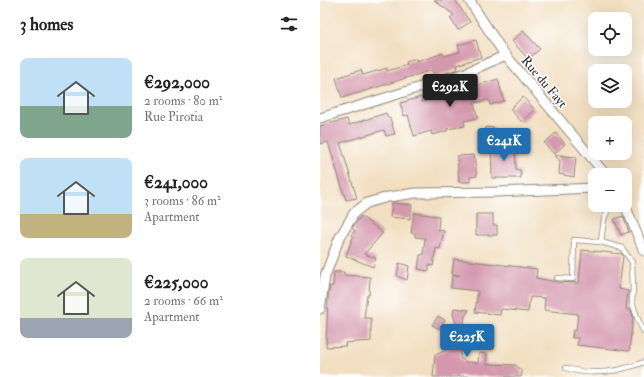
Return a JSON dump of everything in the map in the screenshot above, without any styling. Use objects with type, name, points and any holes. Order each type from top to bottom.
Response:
[{"type":"street","name":"Rue du Fayt","points":[[469,0],[506,55],[600,168]]},
{"type":"street","points":[[320,118],[463,74],[506,55]]},
{"type":"street","points":[[320,309],[325,276],[339,239],[354,213],[367,203],[388,197],[416,193],[588,188]]},
{"type":"street","points":[[628,212],[644,251]]},
{"type":"lane","points":[[601,242],[604,220],[607,212]]},
{"type":"lane","points":[[557,278],[573,279],[574,240],[601,242],[622,248],[632,262],[632,302],[644,332]]},
{"type":"lane","points":[[566,368],[582,373],[624,370],[644,362]]},
{"type":"building","points":[[434,0],[455,0],[470,22],[458,30],[450,18],[454,15]]},
{"type":"building","points":[[523,31],[540,49],[528,59],[512,41]]},
{"type":"building","points":[[476,40],[481,57],[457,65],[458,69],[434,77],[432,70],[342,98],[336,78],[361,70],[363,75],[387,68],[387,71],[407,65],[406,62],[416,59],[417,62],[443,53],[444,56],[460,52],[458,45]]},
{"type":"building","points":[[498,79],[504,101],[490,105],[489,100],[474,103],[478,118],[464,121],[465,126],[447,129],[447,131],[432,135],[431,131],[414,136],[408,115],[404,116],[400,103],[421,97],[422,102]]},
{"type":"building","points":[[523,97],[535,110],[522,122],[510,109]]},
{"type":"building","points":[[386,113],[388,118],[390,118],[395,134],[386,136],[384,130],[340,143],[357,198],[346,200],[328,142],[320,144],[320,126],[347,119],[349,125]]},
{"type":"building","points":[[486,127],[494,128],[491,141],[483,142]]},
{"type":"building","points":[[556,133],[565,144],[554,154],[544,143]]},
{"type":"building","points":[[507,144],[507,146],[515,145],[516,170],[520,170],[521,178],[492,178],[491,145]]},
{"type":"building","points":[[474,155],[477,176],[470,177],[470,182],[459,182],[457,156]]},
{"type":"building","points":[[555,155],[576,157],[574,177],[559,174],[560,161]]},
{"type":"building","points":[[392,203],[412,205],[410,219],[390,217]]},
{"type":"building","points":[[414,213],[439,216],[438,230],[444,231],[440,249],[436,248],[433,266],[429,265],[429,271],[418,269],[420,255],[423,255],[425,238],[415,237],[415,233],[411,233]]},
{"type":"building","points":[[476,214],[493,214],[493,225],[497,225],[497,235],[476,235]]},
{"type":"building","points":[[361,216],[383,233],[364,254],[376,258],[373,267],[346,256],[353,237],[351,235],[355,231],[352,228]]},
{"type":"building","points":[[623,216],[629,232],[621,235],[614,219]]},
{"type":"building","points":[[582,250],[622,254],[623,256],[619,289],[628,291],[626,309],[631,310],[633,317],[629,351],[577,345],[578,338],[572,338],[573,330],[576,331],[578,314],[544,310],[545,298],[530,297],[528,312],[501,309],[500,315],[475,312],[478,291],[451,288],[452,276],[460,275],[452,274],[454,259],[537,269],[536,278],[557,282],[579,283]]},
{"type":"building","points":[[399,263],[409,266],[407,280],[397,276]]},
{"type":"building","points":[[334,272],[344,272],[344,275],[370,277],[369,295],[367,295],[364,318],[371,318],[371,341],[345,343],[346,346],[326,347],[328,298],[330,286],[333,286]]},
{"type":"building","points":[[454,308],[469,310],[465,316],[460,358],[466,362],[478,363],[479,353],[487,354],[486,364],[516,365],[522,372],[521,377],[433,377],[435,355],[449,349],[452,324],[457,327],[453,314]]},
{"type":"building","points":[[438,316],[445,320],[439,329],[432,325]]}]
